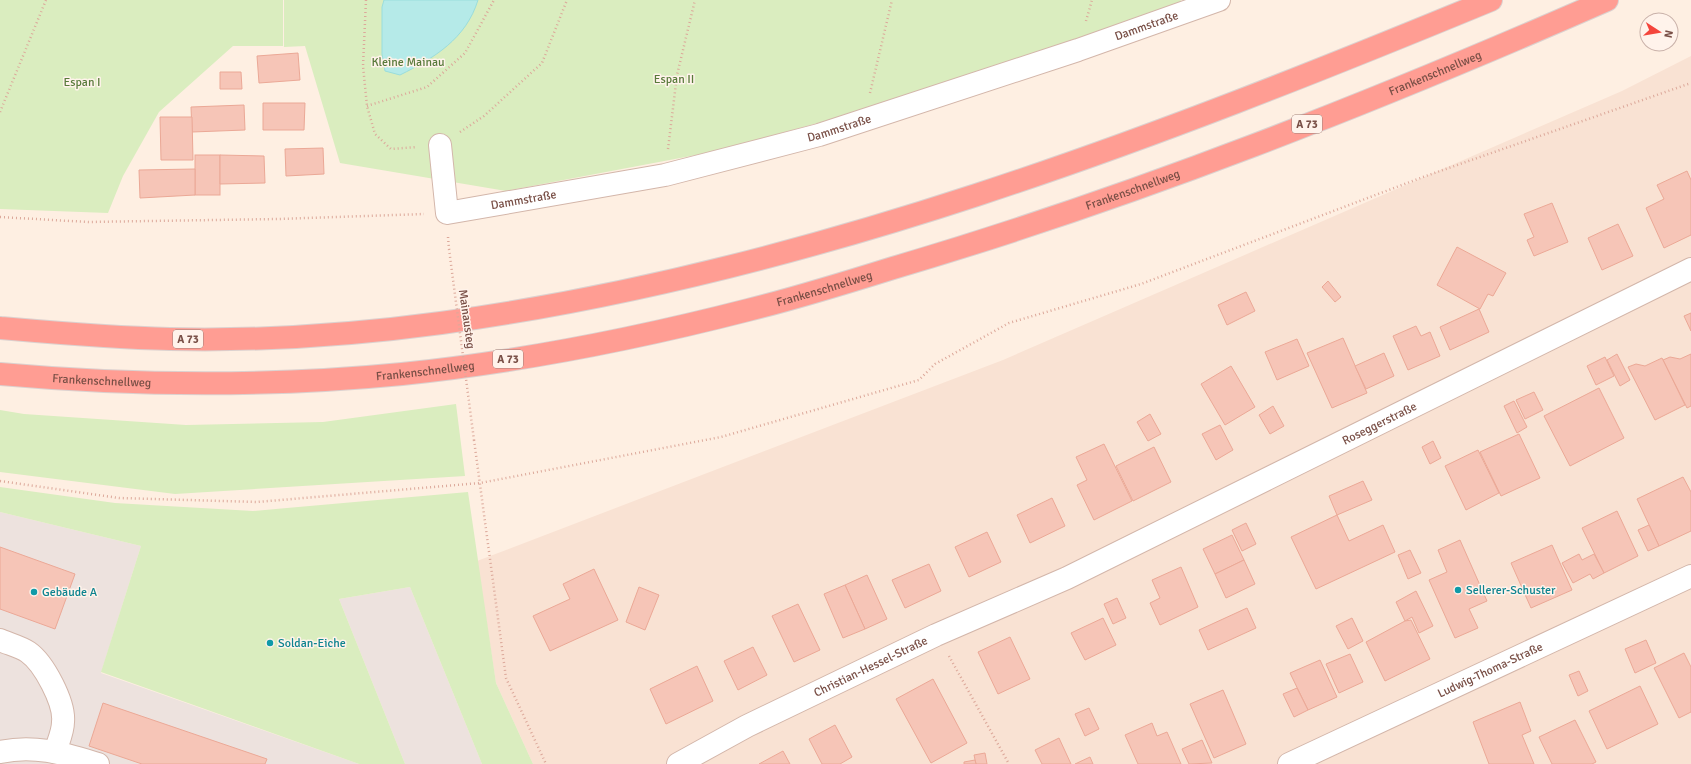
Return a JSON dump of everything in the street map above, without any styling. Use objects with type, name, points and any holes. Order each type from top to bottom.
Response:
[{"type":"highway","name":"A 73","points":[[0,328],[172,339],[276,337],[375,330],[439,323],[539,308],[730,267],[898,219],[1059,166],[1233,103],[1491,0]]},
{"type":"highway","name":"Frankenschnellweg","points":[[0,374],[70,380],[170,384],[271,382],[400,374],[462,366],[608,342],[749,310],[1002,236],[1215,161],[1437,72],[1607,0]]},
{"type":"street","name":"Dammstraße","points":[[447,213],[665,175],[820,135],[1078,50],[1219,0]]},
{"type":"street","points":[[440,145],[447,213]]},
{"type":"street","name":"Roseggerstraße","points":[[1067,578],[1691,269]]},
{"type":"street","name":"Ludwig-Thoma-Straße","points":[[1290,764],[1691,576]]},
{"type":"street","name":"Christian-Hessel-Straße","points":[[678,764],[747,726],[936,635],[1067,578]]},
{"type":"street","points":[[0,640],[28,652],[40,664],[52,685],[62,707],[64,722],[55,752]]},
{"type":"street","points":[[0,752],[18,748],[55,752],[98,764]]},
{"type":"path","points":[[0,112],[46,0]]},
{"type":"path","points":[[366,0],[363,66],[367,106],[375,134],[391,149],[440,145],[484,116],[542,63],[567,0]]},
{"type":"path","points":[[367,106],[427,87],[465,53],[494,0]]},
{"type":"path","points":[[665,175],[677,75],[695,0]]},
{"type":"path","points":[[864,121],[892,0]]},
{"type":"path","points":[[0,481],[119,498],[257,502],[480,483],[721,437],[919,380],[936,364],[1010,323],[1141,284],[1423,177],[1691,83]]},
{"type":"path","points":[[0,217],[88,222],[278,219],[447,213]]},
{"type":"path","name":"Mainausteg","points":[[449,249],[506,678],[546,764]]},
{"type":"path","points":[[936,635],[1009,764]]},
{"type":"shaded area","points":[[1691,56],[1691,764],[533,764],[496,683],[477,561],[1003,360],[1622,91]]},
{"type":"shaded area","points":[[0,512],[141,546],[101,673],[359,764],[0,764]]},
{"type":"shaded area","points":[[410,587],[482,764],[405,764],[339,599]]},
{"type":"green space","name":"Espan I","points":[[0,0],[283,0],[283,46],[233,46],[159,112],[123,176],[108,213],[0,209]]},
{"type":"green space","points":[[284,0],[1181,0],[1178,7],[862,111],[712,152],[506,191],[340,163],[305,46],[284,47]]},
{"type":"green space","points":[[456,404],[465,476],[175,494],[0,472],[0,410],[24,414],[186,425],[323,422]]},
{"type":"green space","points":[[0,487],[115,503],[253,511],[468,492],[496,683],[533,764],[482,764],[410,587],[339,599],[405,764],[359,764],[101,672],[141,546],[0,512]]},
{"type":"water","points":[[384,0],[478,0],[473,14],[466,26],[447,46],[425,62],[400,75],[385,71],[382,54],[382,7]]},
{"type":"building","points":[[298,53],[300,80],[259,83],[257,56]]},
{"type":"building","points":[[220,72],[241,72],[242,89],[220,89]]},
{"type":"building","points":[[263,103],[305,103],[304,130],[263,130]]},
{"type":"building","points":[[244,105],[245,130],[192,132],[191,107]]},
{"type":"building","points":[[160,117],[192,117],[193,160],[161,160]]},
{"type":"building","points":[[323,148],[324,174],[286,176],[285,149]]},
{"type":"building","points":[[195,155],[220,155],[220,195],[195,195]]},
{"type":"building","points":[[220,155],[264,156],[265,183],[220,184]]},
{"type":"building","points":[[195,169],[195,195],[140,198],[139,170]]},
{"type":"building","points":[[1687,171],[1691,180],[1691,235],[1664,248],[1646,208],[1664,199],[1657,185]]},
{"type":"building","points":[[1552,203],[1568,242],[1534,256],[1527,240],[1534,237],[1524,214]]},
{"type":"building","points":[[1618,224],[1633,256],[1602,270],[1588,238]]},
{"type":"building","points":[[1457,247],[1506,273],[1493,296],[1488,294],[1480,309],[1437,285]]},
{"type":"building","points":[[1328,281],[1341,297],[1335,302],[1322,287]]},
{"type":"building","points":[[1246,292],[1255,311],[1227,325],[1218,305]]},
{"type":"building","points":[[1479,309],[1489,332],[1450,350],[1440,327]]},
{"type":"building","points":[[1691,313],[1691,331],[1684,316]]},
{"type":"building","points":[[1416,326],[1421,336],[1430,332],[1440,356],[1408,370],[1393,336]]},
{"type":"building","points":[[1343,338],[1367,393],[1332,408],[1307,353]]},
{"type":"building","points":[[1297,339],[1309,366],[1277,380],[1265,352]]},
{"type":"building","points":[[1384,353],[1394,376],[1366,389],[1355,366]]},
{"type":"building","points":[[1617,354],[1630,380],[1620,386],[1607,360]]},
{"type":"building","points":[[1691,354],[1691,406],[1687,408],[1663,360],[1670,357],[1680,359]]},
{"type":"building","points":[[1605,357],[1614,376],[1596,385],[1587,366]]},
{"type":"building","points":[[1662,358],[1685,405],[1655,420],[1628,367],[1636,364],[1645,366]]},
{"type":"building","points":[[1231,366],[1255,407],[1225,425],[1201,384]]},
{"type":"building","points":[[1599,388],[1624,438],[1570,466],[1544,416]]},
{"type":"building","points":[[1534,392],[1543,410],[1525,419],[1516,400]]},
{"type":"building","points":[[1514,401],[1527,427],[1517,433],[1504,406]]},
{"type":"building","points":[[1273,406],[1284,426],[1270,434],[1259,415]]},
{"type":"building","points":[[1150,414],[1161,434],[1148,441],[1137,422]]},
{"type":"building","points":[[1220,425],[1233,450],[1216,460],[1202,434]]},
{"type":"building","points":[[1519,434],[1540,478],[1501,496],[1480,452]]},
{"type":"building","points":[[1433,441],[1441,458],[1430,464],[1422,447]]},
{"type":"building","points":[[1104,444],[1132,501],[1094,520],[1077,485],[1087,480],[1076,457]]},
{"type":"building","points":[[1154,447],[1171,482],[1133,501],[1116,466]]},
{"type":"building","points":[[1478,450],[1499,493],[1466,510],[1445,466]]},
{"type":"building","points":[[1683,477],[1691,492],[1691,531],[1659,546],[1637,499]]},
{"type":"building","points":[[1363,481],[1372,500],[1337,515],[1329,496]]},
{"type":"building","points":[[1052,498],[1065,526],[1030,543],[1017,515]]},
{"type":"building","points":[[1617,511],[1638,556],[1604,573],[1582,528]]},
{"type":"building","points":[[1337,515],[1349,541],[1383,525],[1395,552],[1316,589],[1291,537]]},
{"type":"building","points":[[1246,523],[1256,544],[1242,551],[1232,530]]},
{"type":"building","points":[[1649,525],[1659,546],[1648,551],[1638,530]]},
{"type":"building","points":[[987,532],[1001,562],[969,577],[955,547]]},
{"type":"building","points":[[1232,535],[1244,560],[1215,574],[1203,549]]},
{"type":"building","name":"Sellerer-Schuster","points":[[1460,540],[1487,601],[1469,609],[1478,628],[1455,638],[1429,580],[1447,572],[1438,550]]},
{"type":"building","points":[[1552,545],[1572,590],[1531,608],[1511,563]]},
{"type":"building","name":"Gebäude A","points":[[0,547],[75,574],[55,629],[0,609]]},
{"type":"building","points":[[1410,550],[1421,573],[1408,579],[1398,555]]},
{"type":"building","points":[[1579,554],[1582,560],[1594,554],[1604,573],[1593,579],[1590,574],[1573,583],[1562,563]]},
{"type":"building","points":[[1244,560],[1255,584],[1226,598],[1215,574]]},
{"type":"building","points":[[929,564],[941,591],[905,608],[892,580]]},
{"type":"building","points":[[1181,567],[1198,607],[1160,625],[1150,603],[1160,598],[1152,580]]},
{"type":"building","points":[[594,569],[618,620],[550,651],[533,616],[570,599],[563,584]]},
{"type":"building","points":[[867,575],[887,619],[865,629],[845,585]]},
{"type":"building","points":[[845,585],[865,629],[843,638],[824,594]]},
{"type":"building","points":[[639,587],[659,595],[645,630],[626,622]]},
{"type":"building","points":[[1416,591],[1433,626],[1419,633],[1412,617],[1405,621],[1396,602]]},
{"type":"building","points":[[1117,598],[1126,618],[1113,624],[1104,604]]},
{"type":"building","points":[[798,604],[820,650],[794,662],[772,616]]},
{"type":"building","points":[[1247,608],[1256,628],[1208,650],[1199,630]]},
{"type":"building","points":[[1103,618],[1116,645],[1085,660],[1071,633]]},
{"type":"building","points":[[1352,618],[1363,641],[1348,649],[1336,626]]},
{"type":"building","points":[[1411,620],[1430,659],[1385,681],[1366,642],[1405,621]]},
{"type":"building","points":[[1010,637],[1030,679],[998,694],[978,652]]},
{"type":"building","points":[[1646,640],[1656,663],[1635,673],[1625,649]]},
{"type":"building","points":[[753,647],[767,675],[738,690],[724,661]]},
{"type":"building","points":[[1684,653],[1691,667],[1691,712],[1679,718],[1654,668]]},
{"type":"building","points":[[1350,654],[1363,682],[1339,693],[1326,664]]},
{"type":"building","points":[[1320,660],[1337,697],[1308,710],[1290,673]]},
{"type":"building","points":[[697,666],[713,701],[666,724],[650,689]]},
{"type":"building","points":[[1579,671],[1588,691],[1578,696],[1569,675]]},
{"type":"building","points":[[933,679],[967,743],[931,763],[896,699]]},
{"type":"building","points":[[1640,686],[1658,724],[1607,749],[1589,711]]},
{"type":"building","points":[[1297,688],[1308,710],[1294,717],[1283,694]]},
{"type":"building","points":[[1223,690],[1246,744],[1214,758],[1190,704]]},
{"type":"building","points":[[1520,702],[1531,731],[1522,735],[1534,764],[1489,764],[1473,722]]},
{"type":"building","points":[[103,703],[267,759],[265,764],[142,764],[89,746]]},
{"type":"building","points":[[1089,708],[1099,729],[1085,736],[1075,714]]},
{"type":"building","points":[[1575,720],[1596,762],[1592,764],[1552,764],[1539,737]]},
{"type":"building","points":[[1152,723],[1157,736],[1167,732],[1181,764],[1138,764],[1125,735]]},
{"type":"building","points":[[835,725],[852,757],[840,764],[822,764],[809,739]]},
{"type":"building","points":[[1059,738],[1071,764],[1042,764],[1035,750]]},
{"type":"building","points":[[1202,740],[1212,763],[1189,764],[1182,749]]},
{"type":"building","points":[[783,751],[790,764],[759,764]]},
{"type":"building","points":[[985,753],[987,764],[976,764],[974,755]]},
{"type":"building","points":[[1090,757],[1093,764],[1075,764]]},
{"type":"building","points":[[975,760],[976,764],[964,764],[964,762]]},
{"type":"place","name":"Sellerer-Schuster","points":[[1458,590]]},
{"type":"place","name":"Gebäude A","points":[[34,592]]},
{"type":"place","name":"Soldan-Eiche","points":[[270,643]]},
{"type":"park label","name":"Kleine Mainau","points":[[408,62]]},
{"type":"park label","name":"Espan II","points":[[674,79]]}]
